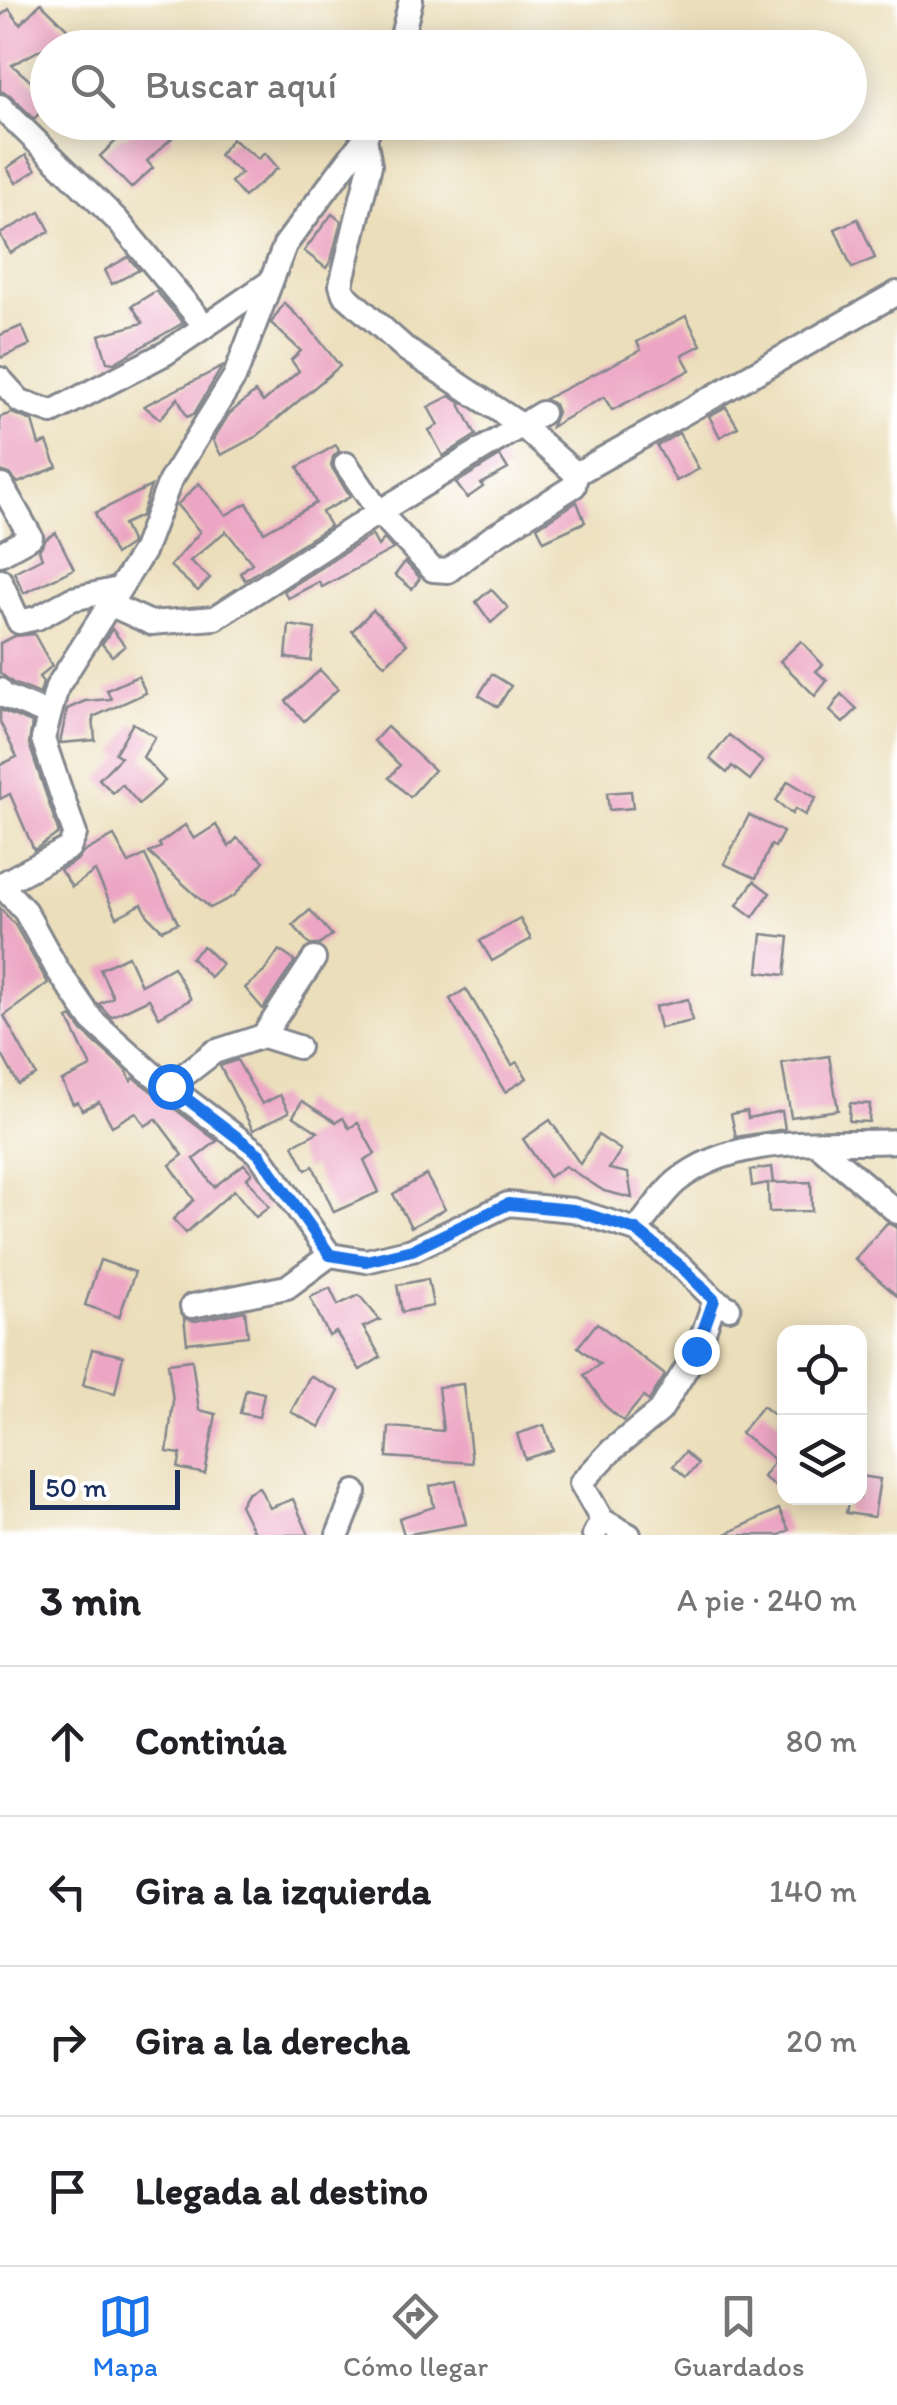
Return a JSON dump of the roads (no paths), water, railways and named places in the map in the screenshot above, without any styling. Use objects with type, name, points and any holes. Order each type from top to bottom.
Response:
[{"type":"street","points":[[404,30],[411,0]]},
{"type":"street","points":[[0,106],[30,135]]},
{"type":"street","points":[[35,140],[117,220],[205,326]]},
{"type":"street","points":[[361,140],[285,244],[235,376],[170,481],[143,552],[57,686],[43,739],[75,834],[74,842],[1,883],[25,911],[57,969],[92,1020],[259,1154],[330,1255],[366,1261],[412,1250],[508,1204],[573,1210],[636,1230],[722,1304],[660,1410],[581,1482],[598,1528],[629,1535]]},
{"type":"street","points":[[369,140],[370,165],[342,285],[344,294],[407,350],[521,425],[576,474]]},
{"type":"street","points":[[0,378],[20,400],[52,412],[166,353],[270,282]]},
{"type":"street","points":[[576,474],[897,294]]},
{"type":"street","points":[[0,580],[19,622],[37,618],[72,599],[114,597],[151,623],[214,618],[542,413]]},
{"type":"street","points":[[346,464],[379,512],[433,570],[440,572],[574,486],[576,474]]},
{"type":"street","points":[[0,554],[31,537],[2,486]]},
{"type":"street","points":[[0,690],[2,695],[48,714]]},
{"type":"street","points":[[263,1036],[314,959]]},
{"type":"street","points":[[170,1086],[214,1052],[263,1036],[298,1047]]},
{"type":"street","points":[[636,1230],[676,1182],[721,1156],[792,1142],[897,1142]]},
{"type":"street","points":[[816,1143],[897,1212]]},
{"type":"street","points":[[192,1306],[287,1287],[330,1255]]},
{"type":"street","points":[[338,1535],[355,1492]]}]
